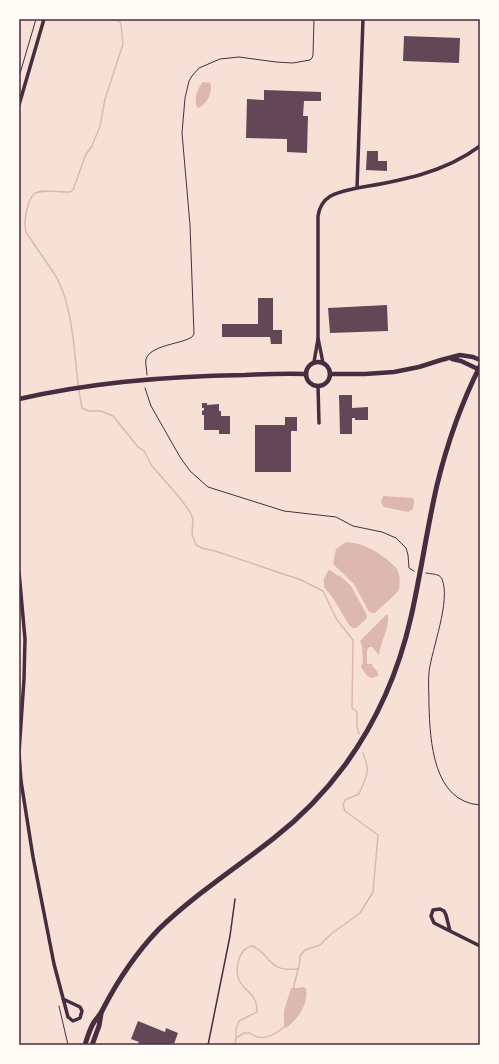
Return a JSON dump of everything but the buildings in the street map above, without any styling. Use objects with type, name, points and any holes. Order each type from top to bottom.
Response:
[{"type":"main road","points":[[85,1045],[93,1023],[101,1013],[125,970],[160,929],[190,902],[275,838],[305,811],[345,765],[367,731],[391,682],[406,638],[414,607],[440,473],[459,414],[479,368]]},
{"type":"main road","points":[[92,1045],[99,1026],[101,1013]]},
{"type":"street","points":[[19,105],[44,19]]},
{"type":"street","points":[[357,188],[363,19]]},
{"type":"street","points":[[323,363],[318,338],[317,222],[322,202],[328,197],[338,193],[410,178],[437,170],[462,158],[480,146]]},
{"type":"street","points":[[314,362],[315,347],[318,338]]},
{"type":"street","points":[[330,374],[394,372],[419,368],[442,360],[466,355],[473,356],[480,360]]},
{"type":"street","points":[[450,358],[479,368]]},
{"type":"street","points":[[314,362],[323,363],[327,366],[330,374],[327,383],[318,386],[309,383],[306,374],[309,365],[314,362]]},
{"type":"street","points":[[19,399],[88,386],[148,379],[214,375],[306,374]]},
{"type":"street","points":[[318,386],[320,423]]},
{"type":"street","points":[[19,572],[25,632],[24,679],[19,753],[21,781],[54,964],[63,999],[68,1017],[71,1020],[77,1020],[80,1018],[82,1011],[80,1007],[63,999]]},
{"type":"street","points":[[19,679],[24,679]]},
{"type":"street","points":[[450,931],[444,911],[440,909],[433,910],[431,916],[434,923],[450,931],[480,946]]},
{"type":"lane","points":[[208,1045],[230,936],[235,899]]},
{"type":"path","points":[[19,77],[36,19]]},
{"type":"path","points":[[148,379],[146,360],[150,354],[163,346],[191,339],[194,334],[190,225],[182,133],[185,98],[189,82],[199,68],[220,59],[239,57],[294,63],[310,60],[313,55],[314,19]]},
{"type":"path","points":[[144,388],[154,412],[180,457],[190,471],[208,487],[279,510],[336,518],[353,526],[382,532],[396,538],[406,548],[408,554],[408,568],[414,571]]},
{"type":"path","points":[[426,573],[440,576],[442,578],[444,590],[443,605],[429,672],[430,735],[434,756],[440,774],[454,796],[470,804],[480,805]]},
{"type":"path","points":[[63,999],[59,1007],[68,1045]]},
{"type":"shaded area","points":[[203,82],[210,83],[211,90],[204,104],[198,108],[196,105],[196,96],[199,87]]},
{"type":"shaded area","points":[[384,496],[413,498],[413,509],[408,512],[384,507],[381,503]]},
{"type":"shaded area","points":[[346,542],[358,544],[375,551],[396,567],[399,573],[400,582],[398,591],[375,613],[369,612],[354,584],[333,564],[336,549]]},
{"type":"shaded area","points":[[330,570],[338,576],[339,575],[351,586],[366,613],[367,618],[356,628],[349,625],[333,598],[324,587],[324,579]]},
{"type":"shaded area","points":[[386,615],[388,615],[388,625],[379,655],[372,647],[369,647],[367,650],[367,664],[373,664],[372,666],[378,673],[378,676],[372,678],[367,676],[361,667],[363,664],[362,646],[360,641]]},
{"type":"shaded area","points":[[291,988],[306,988],[306,1000],[302,1011],[286,1028],[284,1026],[284,1011]]},
{"type":"waterway","points":[[114,19],[120,22],[123,44],[105,99],[100,126],[92,146],[86,154],[73,190],[70,192],[37,192],[29,202],[25,218],[26,232],[58,280],[64,295],[72,327],[82,408],[89,411],[101,411],[113,416],[138,447],[144,451],[152,466],[180,498],[190,512],[193,519],[192,534],[196,545],[301,580],[323,591],[337,620],[353,640],[352,708],[357,712],[357,727],[359,734]]},
{"type":"waterway","points":[[293,990],[300,956],[305,950],[320,945],[331,934],[360,913],[373,892],[378,835],[345,811],[343,805],[345,800],[359,794],[366,778],[367,765],[363,753]]},
{"type":"waterway","points":[[236,1038],[236,1029],[239,1021],[257,1012],[257,1005],[251,994],[242,985],[237,972],[239,958],[244,950],[253,946],[276,966],[288,969],[298,969]]},
{"type":"waterway","points":[[235,1045],[236,1038],[244,1033],[264,1037],[274,1034],[286,1025]]}]
